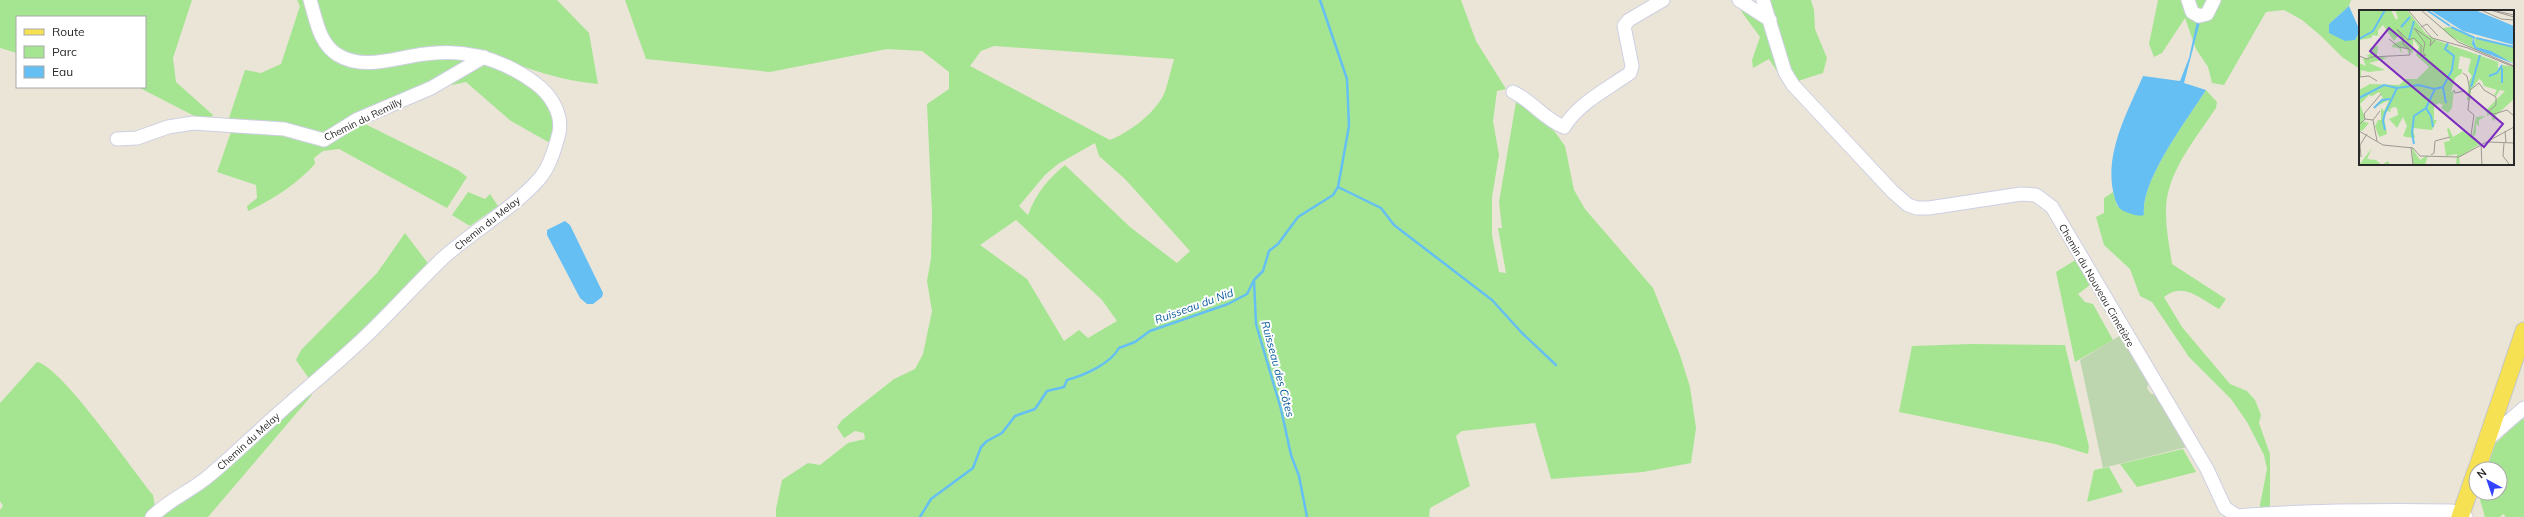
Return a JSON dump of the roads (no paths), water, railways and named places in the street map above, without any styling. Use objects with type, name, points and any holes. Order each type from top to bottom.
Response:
[{"type":"main road","points":[[2479,461],[2524,331]]},
{"type":"main road","points":[[2463,516],[2468,498]]},
{"type":"street","name":"Chemin du Melay","points":[[152,517],[164,505],[203,481],[231,458],[281,411],[331,369],[458,244],[523,195],[541,177],[547,167],[559,130],[553,102],[544,90],[527,77],[507,65],[484,57],[455,52],[427,53],[375,63],[356,62],[338,55],[330,48],[322,37],[310,0]]},
{"type":"street","points":[[1513,92],[1522,97],[1550,121],[1564,127],[1570,118],[1586,103],[1630,73],[1632,66],[1624,26],[1629,20],[1663,0]]},
{"type":"street","points":[[1739,0],[1770,20]]},
{"type":"street","name":"Chemin du Nouveau Cimetière","points":[[1763,0],[1785,72],[1793,85],[1893,192],[1908,205],[1929,208],[2021,194],[2036,195],[2052,207],[2196,452],[2225,508],[2237,516],[2273,512],[2356,510],[2452,511],[2463,516]]},
{"type":"street","points":[[2188,0],[2192,12],[2199,16],[2207,14],[2214,0]]},
{"type":"street","name":"Chemin du Remilly","points":[[117,139],[137,138],[168,127],[193,123],[284,129],[324,140],[356,120],[431,88],[484,57]]},
{"type":"street","points":[[2487,440],[2524,408]]},
{"type":"water","points":[[2349,6],[2359,29],[2359,33],[2355,40],[2345,41],[2329,33],[2329,24]]},
{"type":"water","points":[[2197,21],[2200,22],[2184,83],[2206,90],[2166,151],[2157,168],[2149,185],[2145,201],[2144,215],[2137,215],[2124,211],[2119,207],[2115,199],[2112,183],[2112,167],[2114,151],[2124,120],[2143,76],[2180,81],[2189,58]]},
{"type":"water","points":[[565,221],[570,225],[603,293],[602,297],[593,304],[587,304],[580,298],[547,235],[547,230]]},
{"type":"waterway","name":"Ruisseau du Nid","points":[[920,517],[931,499],[973,468],[981,447],[987,441],[1002,433],[1015,416],[1035,409],[1047,391],[1064,387],[1067,380],[1103,364],[1110,359],[1119,348],[1135,342],[1150,331],[1228,304],[1247,294],[1254,280],[1263,271],[1269,251],[1278,244],[1298,217],[1333,195],[1338,187],[1349,126],[1347,79],[1320,0]]},
{"type":"waterway","points":[[1338,187],[1381,208],[1394,225],[1492,300],[1522,333],[1556,365]]},
{"type":"waterway","name":"Ruisseau des Côtes","points":[[1254,280],[1256,324],[1281,409],[1291,455],[1299,476],[1307,517]]}]
